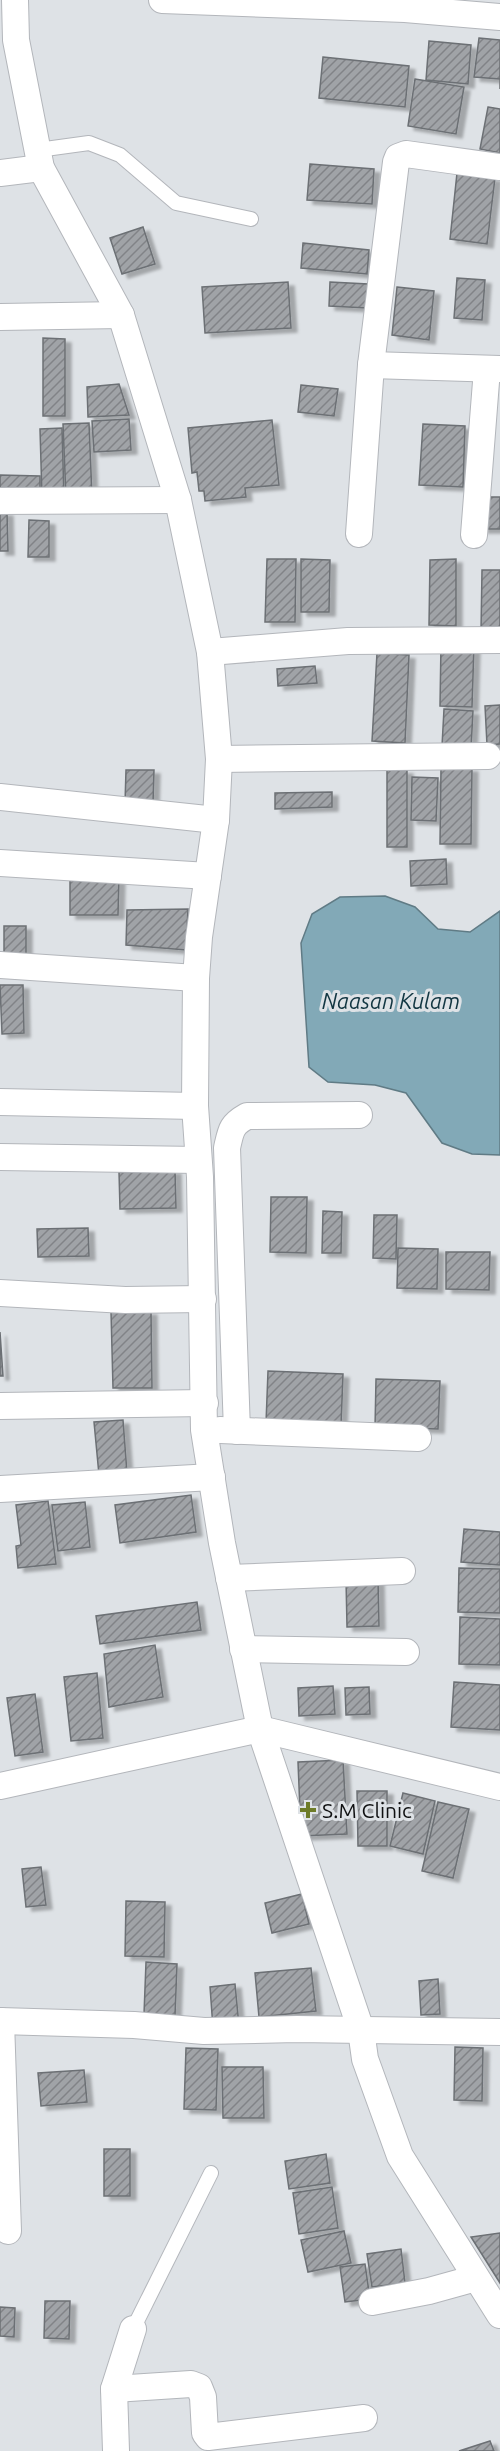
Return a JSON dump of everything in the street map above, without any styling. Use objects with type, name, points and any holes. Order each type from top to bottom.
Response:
[{"type":"street","points":[[15,0],[8,40],[40,159],[121,315],[178,500],[210,652],[219,759],[216,820],[199,937],[196,978],[195,1106],[203,1299],[204,1430],[243,1649],[260,1729],[361,2030],[365,2059],[400,2156],[500,2315]]},
{"type":"street","points":[[162,0],[405,9],[500,16]]},
{"type":"street","points":[[359,534],[371,365],[398,157],[406,154],[500,167]]},
{"type":"street","points":[[0,172],[40,159]]},
{"type":"street","points":[[0,317],[121,315]]},
{"type":"street","points":[[371,365],[494,369],[474,535]]},
{"type":"street","points":[[0,501],[178,500]]},
{"type":"street","points":[[210,652],[348,641],[500,640]]},
{"type":"street","points":[[219,759],[488,756]]},
{"type":"street","points":[[0,797],[216,820]]},
{"type":"street","points":[[0,863],[208,876]]},
{"type":"street","points":[[0,965],[196,978]]},
{"type":"street","points":[[0,1102],[195,1106]]},
{"type":"street","points":[[237,1431],[227,1148],[234,1123],[247,1116],[359,1115]]},
{"type":"street","points":[[0,1157],[198,1160]]},
{"type":"street","points":[[0,1293],[125,1300],[203,1299]]},
{"type":"street","points":[[0,1406],[205,1403]]},
{"type":"street","points":[[204,1430],[418,1438]]},
{"type":"street","points":[[0,1489],[212,1477]]},
{"type":"street","points":[[229,1578],[402,1570]]},
{"type":"street","points":[[243,1649],[406,1652]]},
{"type":"street","points":[[0,1786],[260,1729],[500,1787]]},
{"type":"street","points":[[8,2231],[1,2021],[134,2025],[204,2031],[500,2032]]},
{"type":"street","points":[[372,2302],[429,2291],[476,2278]]},
{"type":"street","points":[[116,2451],[114,2389],[133,2330]]},
{"type":"street","points":[[114,2389],[191,2384],[199,2387],[203,2397],[205,2433],[208,2437],[364,2418]]},
{"type":"lane","points":[[40,159],[89,143],[120,155],[176,203],[251,219]]},
{"type":"lane","points":[[133,2330],[211,2173]]},
{"type":"water","name":"Naasan Kulam","points":[[385,896],[415,907],[438,929],[470,932],[500,911],[500,1155],[472,1154],[442,1143],[406,1093],[375,1085],[328,1082],[309,1067],[301,943],[312,914],[340,897]]},
{"type":"building","points":[[479,38],[500,40],[500,79],[474,77]]},
{"type":"building","points":[[429,41],[471,45],[468,84],[426,80]]},
{"type":"building","points":[[323,57],[409,66],[405,107],[319,98]]},
{"type":"building","points":[[415,79],[464,87],[456,134],[408,126]]},
{"type":"building","points":[[488,107],[500,109],[500,153],[480,149]]},
{"type":"building","points":[[310,164],[374,169],[372,204],[307,200]]},
{"type":"building","points":[[457,173],[495,178],[487,244],[450,239]]},
{"type":"building","points":[[143,227],[155,264],[122,274],[110,238]]},
{"type":"building","points":[[303,243],[369,250],[367,274],[301,268]]},
{"type":"building","points":[[457,278],[485,280],[482,320],[454,318]]},
{"type":"building","points":[[288,282],[291,328],[205,333],[202,287]]},
{"type":"building","points":[[330,282],[368,284],[367,308],[329,306]]},
{"type":"building","points":[[397,287],[434,291],[429,340],[392,335]]},
{"type":"building","points":[[43,338],[65,339],[65,416],[43,416]]},
{"type":"building","points":[[119,384],[129,415],[88,417],[87,387]]},
{"type":"building","points":[[301,385],[338,389],[334,416],[298,412]]},
{"type":"building","points":[[129,419],[131,450],[94,452],[92,421]]},
{"type":"building","points":[[272,420],[279,485],[245,488],[246,497],[205,501],[204,491],[199,491],[197,472],[192,473],[188,428]]},
{"type":"building","points":[[89,423],[92,497],[66,498],[63,424]]},
{"type":"building","points":[[423,424],[465,426],[463,487],[419,485]]},
{"type":"building","points":[[62,428],[64,498],[42,498],[40,429]]},
{"type":"building","points":[[0,475],[40,476],[40,500],[0,499]]},
{"type":"building","points":[[482,497],[500,497],[500,529],[482,529]]},
{"type":"building","points":[[0,512],[7,512],[8,551],[0,551]]},
{"type":"building","points":[[29,520],[49,521],[49,557],[28,557]]},
{"type":"building","points":[[267,559],[296,559],[295,622],[265,622]]},
{"type":"building","points":[[301,559],[330,560],[329,612],[301,612]]},
{"type":"building","points":[[456,559],[456,626],[429,625],[430,560]]},
{"type":"building","points":[[482,570],[500,570],[500,631],[481,631]]},
{"type":"building","points":[[441,644],[474,645],[472,707],[440,706]]},
{"type":"building","points":[[377,653],[409,655],[405,743],[372,741]]},
{"type":"building","points":[[315,666],[317,683],[278,686],[277,669]]},
{"type":"building","points":[[500,705],[500,744],[487,745],[485,706]]},
{"type":"building","points":[[444,709],[473,711],[471,748],[442,746]]},
{"type":"building","points":[[441,768],[472,768],[471,844],[440,844]]},
{"type":"building","points":[[126,770],[154,770],[153,804],[125,803]]},
{"type":"building","points":[[387,770],[407,770],[407,847],[387,847]]},
{"type":"building","points":[[412,777],[438,778],[436,821],[411,820]]},
{"type":"building","points":[[332,792],[332,807],[275,809],[275,793]]},
{"type":"building","points":[[446,859],[447,884],[411,886],[410,861]]},
{"type":"building","points":[[70,877],[119,877],[118,915],[70,915]]},
{"type":"building","points":[[188,909],[186,950],[126,945],[127,910]]},
{"type":"building","points":[[4,926],[26,926],[26,965],[4,965]]},
{"type":"building","points":[[0,985],[23,985],[24,1033],[2,1034]]},
{"type":"building","points":[[175,1170],[176,1208],[120,1209],[119,1172]]},
{"type":"building","points":[[271,1197],[307,1197],[306,1253],[270,1252]]},
{"type":"building","points":[[323,1211],[342,1212],[341,1253],[322,1253]]},
{"type":"building","points":[[374,1215],[397,1215],[396,1259],[373,1258]]},
{"type":"building","points":[[88,1228],[89,1256],[38,1257],[37,1229]]},
{"type":"building","points":[[398,1248],[438,1249],[437,1289],[397,1288]]},
{"type":"building","points":[[446,1252],[490,1252],[489,1290],[446,1289]]},
{"type":"building","points":[[151,1311],[152,1388],[113,1388],[111,1312]]},
{"type":"building","points":[[0,1332],[3,1376],[0,1376]]},
{"type":"building","points":[[268,1371],[343,1374],[341,1426],[266,1423]]},
{"type":"building","points":[[376,1379],[440,1381],[438,1429],[375,1427]]},
{"type":"building","points":[[123,1420],[127,1473],[99,1475],[94,1422]]},
{"type":"building","points":[[191,1495],[196,1532],[120,1543],[115,1505]]},
{"type":"building","points":[[48,1501],[56,1564],[18,1568],[16,1546],[21,1545],[16,1505]]},
{"type":"building","points":[[85,1502],[90,1547],[58,1551],[52,1505]]},
{"type":"building","points":[[464,1529],[500,1532],[500,1565],[461,1562]]},
{"type":"building","points":[[459,1568],[500,1569],[500,1613],[458,1612]]},
{"type":"building","points":[[378,1579],[379,1626],[347,1627],[346,1580]]},
{"type":"building","points":[[197,1602],[201,1630],[100,1644],[96,1616]]},
{"type":"building","points":[[460,1617],[500,1619],[500,1665],[459,1664]]},
{"type":"building","points":[[155,1645],[163,1697],[109,1707],[104,1654]]},
{"type":"building","points":[[97,1673],[103,1738],[71,1741],[64,1677]]},
{"type":"building","points":[[454,1682],[500,1685],[500,1730],[451,1727]]},
{"type":"building","points":[[333,1686],[335,1714],[299,1716],[298,1688]]},
{"type":"building","points":[[369,1687],[370,1714],[346,1715],[345,1688]]},
{"type":"building","points":[[35,1694],[43,1752],[15,1756],[7,1698]]},
{"type":"building","points":[[343,1760],[347,1834],[301,1836],[298,1762]]},
{"type":"building","points":[[357,1791],[387,1791],[387,1846],[358,1846]]},
{"type":"building","points":[[403,1793],[435,1801],[423,1854],[390,1846]]},
{"type":"building","points":[[438,1802],[469,1809],[453,1878],[422,1871]]},
{"type":"building","points":[[41,1867],[46,1905],[26,1907],[22,1869]]},
{"type":"building","points":[[302,1894],[309,1924],[272,1933],[265,1903]]},
{"type":"building","points":[[126,1901],[165,1902],[164,1957],[125,1956]]},
{"type":"building","points":[[146,1962],[177,1964],[175,2016],[144,2014]]},
{"type":"building","points":[[311,1968],[316,2011],[259,2017],[255,1973]]},
{"type":"building","points":[[438,1979],[440,2014],[421,2015],[419,1981]]},
{"type":"building","points":[[235,1984],[239,2026],[213,2028],[210,1987]]},
{"type":"building","points":[[455,2047],[483,2048],[482,2101],[454,2100]]},
{"type":"building","points":[[186,2048],[218,2049],[216,2110],[184,2109]]},
{"type":"building","points":[[222,2067],[263,2067],[264,2118],[223,2118]]},
{"type":"building","points":[[84,2070],[87,2102],[41,2106],[38,2073]]},
{"type":"building","points":[[104,2149],[130,2149],[130,2196],[104,2196]]},
{"type":"building","points":[[326,2154],[330,2183],[289,2189],[285,2161]]},
{"type":"building","points":[[332,2187],[338,2228],[299,2234],[293,2193]]},
{"type":"building","points":[[344,2231],[351,2263],[308,2272],[301,2240]]},
{"type":"building","points":[[500,2233],[500,2283],[471,2237]]},
{"type":"building","points":[[401,2249],[405,2283],[372,2287],[367,2254]]},
{"type":"building","points":[[365,2264],[370,2299],[345,2302],[340,2267]]},
{"type":"building","points":[[45,2301],[70,2301],[69,2339],[44,2338]]},
{"type":"building","points":[[0,2307],[15,2308],[14,2337],[0,2336]]},
{"type":"building","points":[[490,2441],[494,2451],[459,2451]]},
{"type":"place","name":"S.M Clinic","points":[[308,1810]]}]
